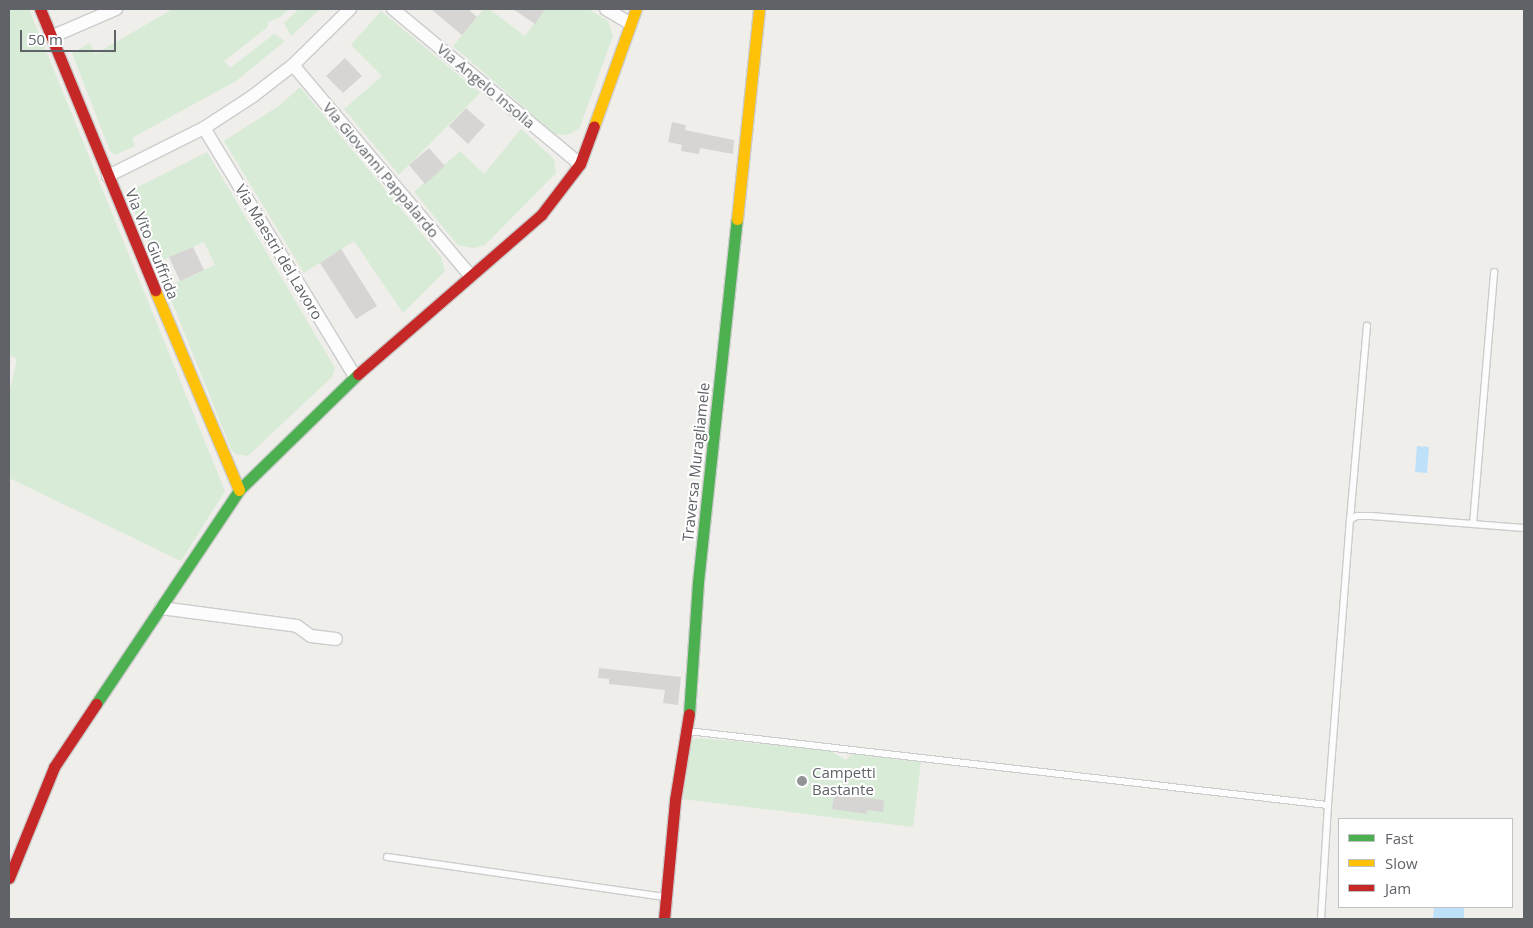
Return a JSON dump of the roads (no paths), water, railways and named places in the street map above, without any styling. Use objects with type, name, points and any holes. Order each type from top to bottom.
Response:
[{"type":"street","name":"Via Vito Giuffrida","points":[[40,9],[240,490]]},
{"type":"street","points":[[51,37],[116,9]]},
{"type":"street","points":[[108,176],[204,128],[293,64],[350,9]]},
{"type":"street","name":"Via Angelo Insolia","points":[[393,9],[580,164]]},
{"type":"street","points":[[606,9],[631,24]]},
{"type":"street","points":[[9,878],[54,766],[240,490],[355,376],[541,215],[580,164],[636,9]]},
{"type":"street","name":"Traversa Muragliamele","points":[[664,919],[675,800],[692,699],[698,582],[759,9]]},
{"type":"street","name":"Via Giovanni Pappalardo","points":[[293,64],[470,275]]},
{"type":"street","name":"Via Maestri del Lavoro","points":[[204,128],[355,376]]},
{"type":"street","points":[[161,608],[297,626],[311,636],[336,640]]},
{"type":"lane","points":[[1473,524],[1494,272]]},
{"type":"lane","points":[[1320,919],[1350,520],[1367,326]]},
{"type":"lane","points":[[1350,520],[1371,516],[1524,528]]},
{"type":"lane","points":[[686,731],[1328,805]]},
{"type":"lane","points":[[387,857],[666,897]]},
{"type":"water","points":[[1417,446],[1429,447],[1427,473],[1415,472]]},
{"type":"water","points":[[1434,908],[1464,908],[1464,919],[1433,919]]},
{"type":"place","name":"Campetti Bastante","points":[[802,781]]}]
